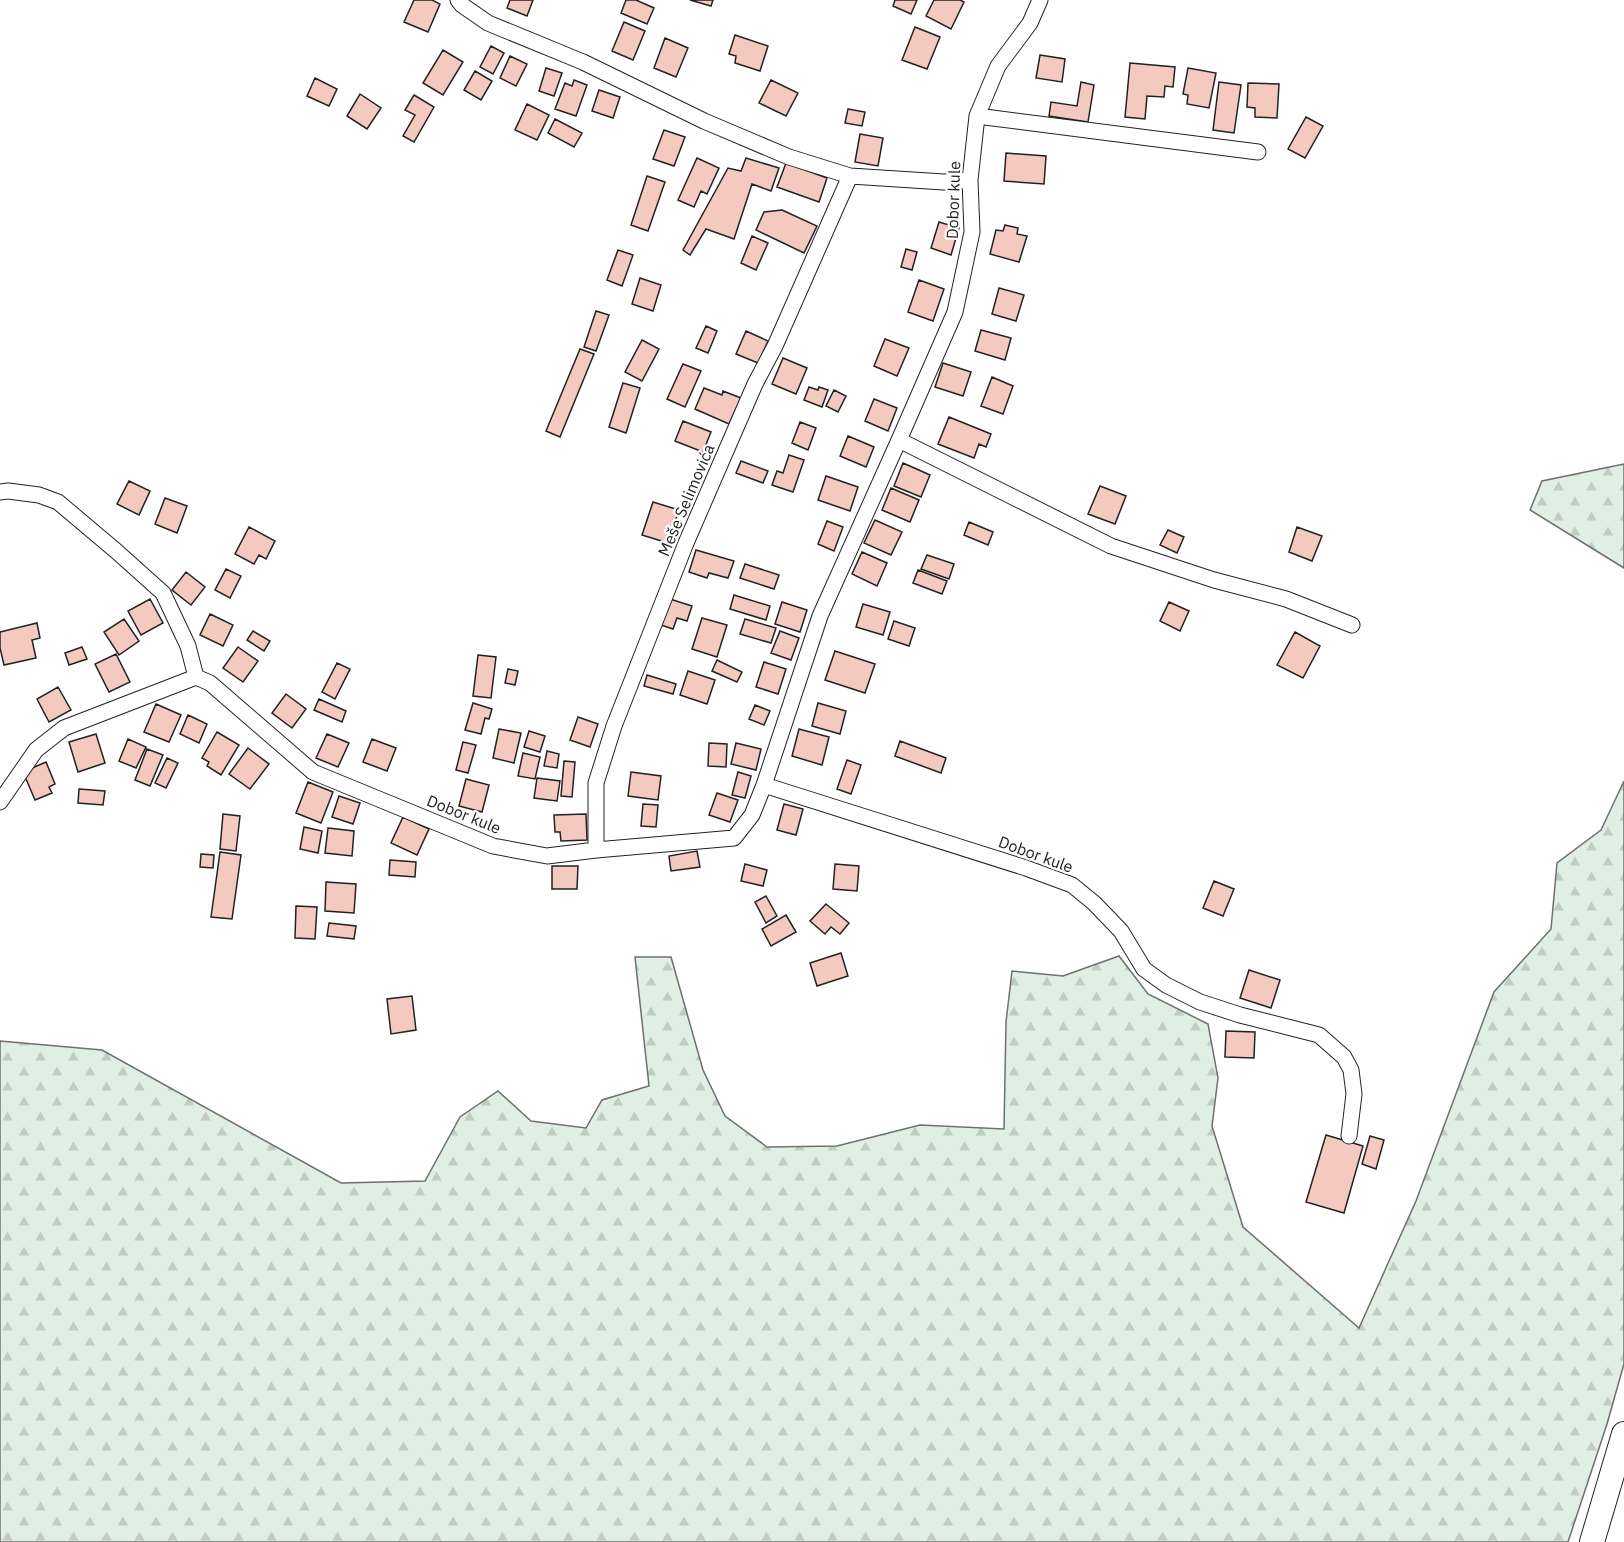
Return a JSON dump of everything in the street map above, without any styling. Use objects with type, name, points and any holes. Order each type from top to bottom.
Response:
[{"type":"main road","points":[[1592,1542],[1624,1434]]},
{"type":"street","points":[[458,0],[488,23],[583,62],[704,121],[789,157],[850,176],[944,182],[970,180]]},
{"type":"street","name":"Dobor kule","points":[[196,677],[210,682],[313,772],[493,846],[546,856],[734,838],[752,815],[820,616],[955,312],[972,232],[970,180],[977,116],[998,66],[1030,23],[1040,0]]},
{"type":"street","points":[[977,116],[1258,152]]},
{"type":"street","name":"Meše Selimovića","points":[[596,850],[597,783],[614,726],[690,532],[850,176]]},
{"type":"street","points":[[899,440],[1112,546],[1214,580],[1286,599],[1352,625]]},
{"type":"street","points":[[0,492],[39,495],[58,502],[163,593],[188,646],[196,677],[64,728],[36,750],[0,802]]},
{"type":"street","name":"Dobor kule","points":[[764,785],[1026,868],[1072,885],[1094,903],[1121,931],[1144,969],[1166,985],[1200,1002],[1240,1015],[1319,1035],[1344,1057],[1351,1070],[1354,1094],[1349,1136]]},
{"type":"green space","points":[[1624,464],[1624,568],[1530,510],[1542,481]]},
{"type":"green space","points":[[1624,781],[1624,1364],[1568,1542],[0,1542],[0,1041],[102,1050],[341,1183],[425,1181],[460,1117],[498,1091],[531,1121],[586,1128],[602,1100],[649,1086],[635,957],[671,957],[703,1070],[725,1116],[767,1147],[837,1146],[920,1125],[1004,1129],[1006,1022],[1012,971],[1063,976],[1119,956],[1148,994],[1208,1024],[1218,1078],[1212,1126],[1243,1227],[1359,1328],[1416,1201],[1494,992],[1551,929],[1557,863],[1601,830]]},
{"type":"building","points":[[414,0],[432,0],[440,4],[428,32],[404,22]]},
{"type":"building","points":[[510,0],[533,0],[527,16],[507,8]]},
{"type":"building","points":[[626,0],[636,0],[654,8],[647,24],[621,13]]},
{"type":"building","points":[[690,0],[713,0],[711,6]]},
{"type":"building","points":[[895,0],[917,0],[911,14],[893,6]]},
{"type":"building","points":[[934,0],[964,2],[951,29],[926,16]]},
{"type":"building","points":[[624,22],[645,31],[633,60],[612,51]]},
{"type":"building","points":[[915,27],[940,37],[927,69],[902,60]]},
{"type":"building","points":[[735,35],[768,46],[760,71],[735,63],[736,56],[729,54]]},
{"type":"building","points":[[665,38],[688,48],[676,77],[654,68]]},
{"type":"building","points":[[491,46],[504,53],[493,74],[480,67]]},
{"type":"building","points":[[443,50],[463,62],[443,95],[423,83]]},
{"type":"building","points":[[1040,55],[1065,59],[1062,82],[1036,78]]},
{"type":"building","points":[[510,56],[527,64],[516,86],[500,78]]},
{"type":"building","points":[[1130,63],[1175,67],[1173,87],[1165,86],[1164,97],[1147,96],[1145,119],[1125,117]]},
{"type":"building","points":[[546,68],[562,73],[554,96],[539,91]]},
{"type":"building","points":[[1188,68],[1216,73],[1209,108],[1187,104],[1188,95],[1183,94]]},
{"type":"building","points":[[475,71],[492,81],[481,100],[464,90]]},
{"type":"building","points":[[315,78],[337,89],[329,106],[307,96]]},
{"type":"building","points":[[574,80],[587,85],[576,116],[555,109],[565,83],[572,86]]},
{"type":"building","points":[[771,80],[798,93],[786,116],[759,103]]},
{"type":"building","points":[[1081,82],[1094,85],[1088,122],[1049,116],[1051,102],[1077,106]]},
{"type":"building","points":[[1219,82],[1241,85],[1234,133],[1213,130]]},
{"type":"building","points":[[1248,83],[1279,84],[1277,118],[1255,117],[1255,108],[1247,107]]},
{"type":"building","points":[[599,90],[620,97],[613,118],[592,111]]},
{"type":"building","points":[[360,94],[381,108],[367,129],[347,116]]},
{"type":"building","points":[[414,95],[434,107],[414,142],[403,136],[415,115],[405,110]]},
{"type":"building","points":[[527,104],[549,115],[537,140],[515,130]]},
{"type":"building","points":[[848,109],[865,112],[862,126],[845,123]]},
{"type":"building","points":[[1306,117],[1323,126],[1305,158],[1288,149]]},
{"type":"building","points":[[555,119],[582,133],[574,147],[548,133]]},
{"type":"building","points":[[664,130],[685,137],[674,166],[653,159]]},
{"type":"building","points":[[860,134],[883,138],[878,166],[855,162]]},
{"type":"building","points":[[1006,153],[1046,156],[1044,184],[1004,181]]},
{"type":"building","points":[[697,158],[719,168],[707,194],[701,191],[694,207],[678,200]]},
{"type":"building","points":[[746,158],[779,168],[771,191],[752,184],[734,239],[706,229],[690,255],[683,250],[728,168],[741,171]]},
{"type":"building","points":[[786,163],[827,178],[819,202],[777,187]]},
{"type":"building","points":[[647,176],[665,182],[648,231],[631,225]]},
{"type":"building","points":[[782,210],[817,226],[804,253],[756,230],[764,212]]},
{"type":"building","points":[[939,222],[959,228],[951,255],[931,248]]},
{"type":"building","points":[[1005,225],[1018,228],[1017,234],[1027,236],[1019,262],[990,254],[996,230],[1003,231]]},
{"type":"building","points":[[752,236],[768,243],[756,270],[741,263]]},
{"type":"building","points":[[906,249],[917,252],[912,270],[901,267]]},
{"type":"building","points":[[618,250],[633,255],[622,286],[607,280]]},
{"type":"building","points":[[640,278],[661,285],[653,311],[632,304]]},
{"type":"building","points":[[919,280],[944,289],[933,321],[908,312]]},
{"type":"building","points":[[999,288],[1024,295],[1016,321],[992,314]]},
{"type":"building","points":[[596,311],[609,315],[596,351],[584,347]]},
{"type":"building","points":[[706,326],[717,331],[708,353],[696,348]]},
{"type":"building","points":[[981,330],[1011,338],[1005,360],[975,351]]},
{"type":"building","points":[[746,331],[768,341],[758,363],[736,354]]},
{"type":"building","points":[[885,339],[909,348],[897,376],[874,366]]},
{"type":"building","points":[[642,340],[659,349],[642,381],[625,372]]},
{"type":"building","points":[[580,349],[594,354],[560,437],[546,431]]},
{"type":"building","points":[[783,358],[807,368],[796,394],[772,384]]},
{"type":"building","points":[[943,363],[971,372],[963,396],[935,387]]},
{"type":"building","points":[[683,364],[701,371],[685,407],[667,399]]},
{"type":"building","points":[[992,377],[1013,386],[1003,414],[981,406]]},
{"type":"building","points":[[623,383],[640,388],[626,433],[609,427]]},
{"type":"building","points":[[809,387],[828,390],[822,407],[804,400]]},
{"type":"building","points":[[704,388],[722,395],[723,391],[741,398],[729,424],[695,409]]},
{"type":"building","points":[[834,390],[846,396],[838,412],[826,406]]},
{"type":"building","points":[[874,399],[897,408],[888,431],[865,421]]},
{"type":"building","points":[[949,417],[991,434],[986,447],[979,444],[974,458],[938,444]]},
{"type":"building","points":[[683,421],[711,432],[703,452],[675,441]]},
{"type":"building","points":[[800,422],[816,428],[808,450],[792,443]]},
{"type":"building","points":[[848,436],[874,447],[866,467],[840,456]]},
{"type":"building","points":[[789,455],[804,460],[793,492],[772,485],[777,471],[783,473]]},
{"type":"building","points":[[741,461],[768,471],[763,483],[736,473]]},
{"type":"building","points":[[903,463],[930,475],[921,497],[894,486]]},
{"type":"building","points":[[826,476],[858,487],[850,511],[818,500]]},
{"type":"building","points":[[129,481],[150,491],[139,515],[117,504]]},
{"type":"building","points":[[1100,486],[1126,496],[1115,524],[1088,514]]},
{"type":"building","points":[[891,488],[919,500],[910,522],[882,510]]},
{"type":"building","points":[[165,498],[187,506],[177,533],[155,524]]},
{"type":"building","points":[[653,502],[679,510],[668,543],[642,535]]},
{"type":"building","points":[[875,520],[902,532],[891,555],[864,543]]},
{"type":"building","points":[[827,521],[843,527],[834,551],[818,544]]},
{"type":"building","points":[[969,522],[993,532],[988,545],[964,535]]},
{"type":"building","points":[[249,527],[275,541],[266,559],[259,555],[254,564],[235,554]]},
{"type":"building","points":[[1297,527],[1322,536],[1312,561],[1289,552]]},
{"type":"building","points":[[1168,530],[1184,537],[1177,553],[1160,545]]},
{"type":"building","points":[[696,550],[734,561],[728,578],[709,573],[707,578],[689,572]]},
{"type":"building","points":[[862,552],[887,563],[877,586],[852,574]]},
{"type":"building","points":[[927,555],[954,564],[949,579],[921,569]]},
{"type":"building","points":[[745,564],[779,575],[774,589],[740,578]]},
{"type":"building","points":[[226,569],[241,576],[230,598],[215,590]]},
{"type":"building","points":[[918,570],[947,581],[942,594],[913,583]]},
{"type":"building","points":[[186,572],[205,587],[191,605],[172,590]]},
{"type":"building","points":[[734,595],[770,606],[766,620],[730,609]]},
{"type":"building","points":[[150,599],[163,623],[141,635],[128,611]]},
{"type":"building","points":[[670,599],[692,606],[687,621],[677,618],[673,629],[661,625]]},
{"type":"building","points":[[782,602],[807,610],[800,632],[775,624]]},
{"type":"building","points":[[1169,602],[1189,611],[1180,631],[1160,621]]},
{"type":"building","points":[[863,604],[890,612],[883,635],[856,627]]},
{"type":"building","points":[[210,614],[233,625],[223,646],[200,635]]},
{"type":"building","points":[[702,618],[727,625],[717,657],[692,649]]},
{"type":"building","points":[[124,619],[139,641],[119,655],[104,632]]},
{"type":"building","points":[[745,619],[776,628],[771,643],[740,634]]},
{"type":"building","points":[[894,621],[915,628],[909,646],[888,639]]},
{"type":"building","points":[[37,623],[40,638],[32,640],[36,658],[4,665],[0,648],[0,632]]},
{"type":"building","points":[[253,631],[270,641],[264,651],[247,640]]},
{"type":"building","points":[[780,631],[799,638],[791,660],[771,653]]},
{"type":"building","points":[[1295,632],[1320,646],[1303,678],[1277,665]]},
{"type":"building","points":[[82,647],[87,659],[69,665],[65,653]]},
{"type":"building","points":[[238,647],[258,661],[243,682],[223,668]]},
{"type":"building","points":[[835,651],[875,664],[865,693],[825,680]]},
{"type":"building","points":[[116,654],[130,682],[109,692],[95,664]]},
{"type":"building","points":[[478,655],[496,657],[491,698],[473,696]]},
{"type":"building","points":[[717,660],[742,672],[737,682],[712,671]]},
{"type":"building","points":[[764,662],[786,669],[778,694],[756,687]]},
{"type":"building","points":[[337,663],[350,669],[335,699],[322,692]]},
{"type":"building","points":[[508,669],[518,671],[515,685],[505,683]]},
{"type":"building","points":[[688,671],[715,680],[707,704],[680,695]]},
{"type":"building","points":[[647,675],[676,684],[673,694],[644,686]]},
{"type":"building","points":[[58,687],[71,710],[49,722],[37,699]]},
{"type":"building","points":[[286,694],[306,709],[292,728],[272,713]]},
{"type":"building","points":[[319,699],[346,711],[342,722],[314,710]]},
{"type":"building","points":[[473,703],[492,709],[489,719],[485,718],[481,734],[465,730]]},
{"type":"building","points":[[818,703],[846,711],[840,734],[812,726]]},
{"type":"building","points":[[156,704],[181,715],[169,742],[144,732]]},
{"type":"building","points":[[755,705],[770,711],[764,725],[749,719]]},
{"type":"building","points":[[188,715],[207,724],[199,743],[180,734]]},
{"type":"building","points":[[578,717],[598,724],[590,747],[570,740]]},
{"type":"building","points":[[499,729],[521,733],[514,763],[493,758]]},
{"type":"building","points":[[799,729],[829,737],[822,765],[792,756]]},
{"type":"building","points":[[529,731],[545,736],[540,752],[524,747]]},
{"type":"building","points":[[217,732],[239,745],[221,775],[207,766],[209,762],[202,758]]},
{"type":"building","points":[[96,734],[105,763],[78,772],[69,742]]},
{"type":"building","points":[[327,734],[349,743],[338,767],[316,758]]},
{"type":"building","points":[[128,739],[146,747],[136,768],[119,761]]},
{"type":"building","points":[[372,739],[396,748],[387,771],[363,762]]},
{"type":"building","points":[[900,741],[946,758],[941,773],[895,756]]},
{"type":"building","points":[[463,742],[476,745],[468,773],[456,770]]},
{"type":"building","points":[[709,743],[727,744],[726,767],[708,766]]},
{"type":"building","points":[[736,743],[761,749],[756,770],[731,764]]},
{"type":"building","points":[[248,748],[269,764],[250,789],[229,774]]},
{"type":"building","points":[[147,749],[163,755],[150,786],[135,780]]},
{"type":"building","points":[[547,751],[559,754],[557,768],[544,766]]},
{"type":"building","points":[[523,753],[540,757],[535,779],[518,776]]},
{"type":"building","points":[[167,758],[178,763],[166,788],[155,783]]},
{"type":"building","points":[[847,760],[861,765],[851,794],[837,789]]},
{"type":"building","points":[[564,761],[575,762],[572,797],[561,796]]},
{"type":"building","points":[[46,762],[55,784],[49,787],[52,793],[35,800],[23,772]]},
{"type":"building","points":[[631,772],[661,776],[658,800],[628,796]]},
{"type":"building","points":[[738,772],[751,776],[745,798],[732,795]]},
{"type":"building","points":[[537,778],[560,781],[557,801],[534,798]]},
{"type":"building","points":[[466,779],[489,785],[482,812],[459,806]]},
{"type":"building","points":[[308,782],[333,792],[321,823],[296,813]]},
{"type":"building","points":[[79,789],[105,791],[103,805],[78,803]]},
{"type":"building","points":[[717,793],[738,800],[730,822],[709,815]]},
{"type":"building","points":[[339,796],[360,803],[353,824],[332,817]]},
{"type":"building","points":[[643,804],[658,805],[656,827],[641,826]]},
{"type":"building","points":[[784,804],[803,809],[796,835],[777,830]]},
{"type":"building","points":[[223,814],[240,816],[236,851],[220,849]]},
{"type":"building","points":[[586,814],[587,840],[561,841],[560,832],[555,832],[554,815]]},
{"type":"building","points":[[403,817],[429,829],[417,855],[391,843]]},
{"type":"building","points":[[304,827],[322,831],[318,853],[300,849]]},
{"type":"building","points":[[328,828],[354,831],[352,856],[325,853]]},
{"type":"building","points":[[697,851],[700,867],[671,871],[669,856]]},
{"type":"building","points":[[220,852],[241,855],[232,919],[211,917]]},
{"type":"building","points":[[201,854],[214,855],[213,868],[200,867]]},
{"type":"building","points":[[390,860],[416,862],[415,877],[389,875]]},
{"type":"building","points":[[745,864],[767,870],[763,886],[741,881]]},
{"type":"building","points":[[835,864],[859,866],[857,891],[833,889]]},
{"type":"building","points":[[552,866],[578,866],[577,889],[552,889]]},
{"type":"building","points":[[1214,881],[1234,889],[1223,916],[1203,908]]},
{"type":"building","points":[[326,882],[356,884],[354,913],[325,911]]},
{"type":"building","points":[[766,896],[777,916],[766,923],[755,902]]},
{"type":"building","points":[[826,904],[849,923],[840,934],[831,927],[825,934],[810,921]]},
{"type":"building","points":[[296,906],[317,907],[315,939],[295,938]]},
{"type":"building","points":[[786,915],[796,932],[771,946],[762,929]]},
{"type":"building","points":[[329,923],[356,926],[354,939],[327,936]]},
{"type":"building","points":[[841,953],[848,976],[817,986],[810,963]]},
{"type":"building","points":[[1249,970],[1280,980],[1271,1008],[1240,998]]},
{"type":"building","points":[[412,996],[416,1030],[391,1034],[387,999]]},
{"type":"building","points":[[1226,1031],[1255,1032],[1254,1058],[1225,1057]]},
{"type":"building","points":[[1326,1135],[1363,1146],[1344,1213],[1306,1202]]},
{"type":"building","points":[[1370,1136],[1384,1140],[1376,1169],[1362,1164]]}]
